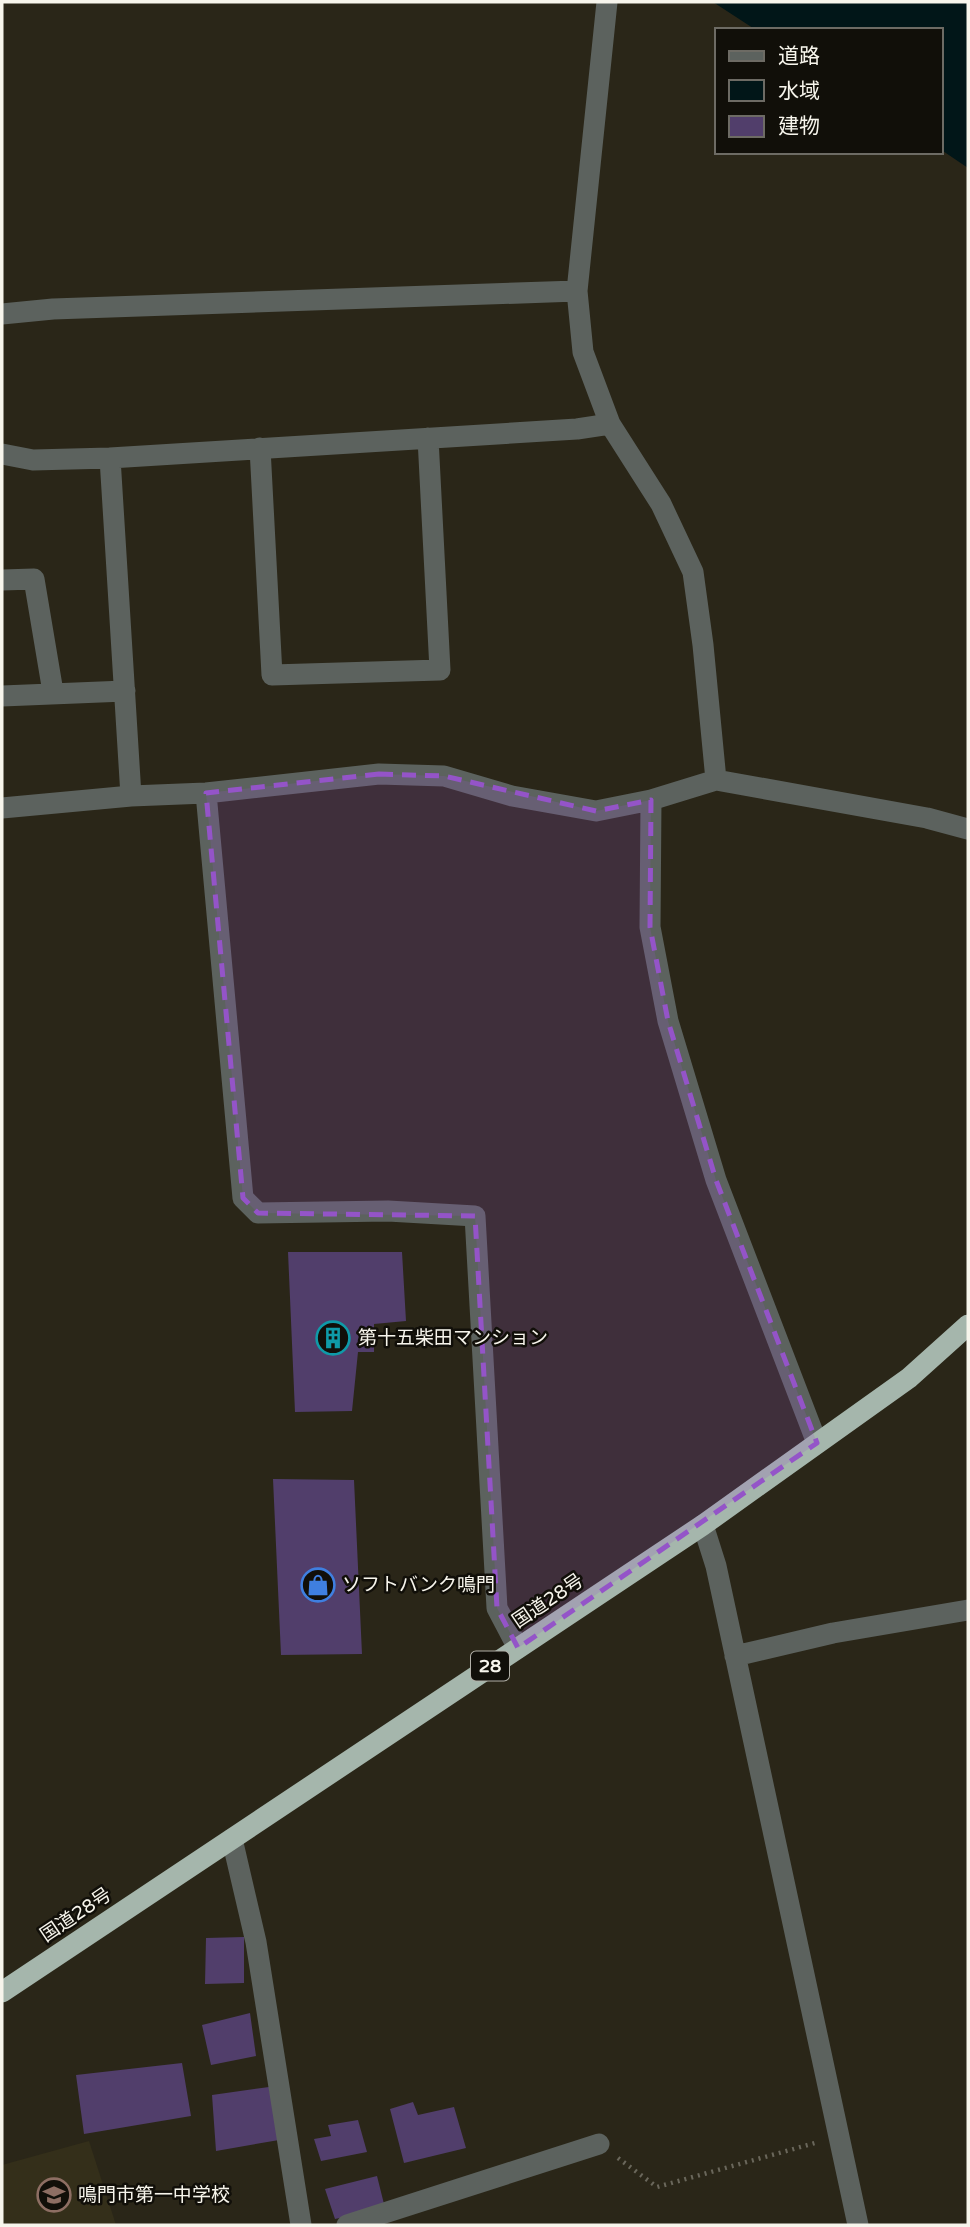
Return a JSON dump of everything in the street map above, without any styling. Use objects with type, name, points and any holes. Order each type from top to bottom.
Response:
[{"type":"highway","name":"国道28号","points":[[2,1992],[702,1525],[909,1378],[968,1325]]},
{"type":"street","points":[[607,2],[577,291],[583,352],[610,424],[661,504],[693,572],[716,780]]},
{"type":"street","points":[[2,314],[53,309],[577,291]]},
{"type":"street","points":[[2,454],[33,460],[110,458],[577,429],[610,424]]},
{"type":"street","points":[[260,449],[272,675],[440,670],[428,438]]},
{"type":"street","points":[[110,458],[131,796]]},
{"type":"street","points":[[2,580],[34,579],[53,692]]},
{"type":"street","points":[[2,696],[125,691]]},
{"type":"street","points":[[2,808],[131,796],[206,793],[379,774],[443,776],[512,796],[596,811],[650,814],[716,780],[926,818],[968,829]]},
{"type":"street","points":[[206,793],[243,1198],[258,1213],[388,1211],[475,1216],[497,1608],[518,1648]]},
{"type":"street","points":[[650,814],[650,927],[668,1021],[716,1180],[817,1443]]},
{"type":"street","points":[[702,1525],[716,1566],[858,2225]]},
{"type":"street","points":[[736,1656],[833,1633],[968,1610]]},
{"type":"street","points":[[232,1839],[256,1942],[301,2225]]},
{"type":"street","points":[[347,2225],[599,2144]]},
{"type":"path","points":[[599,2144],[657,2187],[839,2137]]},
{"type":"highlighted area","points":[[379,774],[444,776],[596,811],[651,800],[650,927],[668,1021],[716,1180],[817,1443],[518,1648],[497,1608],[475,1216],[258,1213],[243,1198],[206,793]]},
{"type":"shaded area","name":"鳴門市第一中学校","points":[[89,2141],[116,2225],[2,2225],[2,2165]]},
{"type":"water","points":[[713,2],[968,2],[968,168],[942,150],[942,28],[753,28]]},
{"type":"building","name":"第十五柴田マンション","points":[[288,1252],[402,1252],[406,1321],[374,1324],[374,1352],[358,1352],[352,1411],[295,1412]]},
{"type":"building","name":"ソフトバンク鳴門","points":[[273,1479],[354,1480],[362,1654],[281,1655]]},
{"type":"building","points":[[244,1937],[244,1983],[205,1984],[206,1938]]},
{"type":"building","points":[[250,2013],[256,2056],[211,2065],[202,2025]]},
{"type":"building","points":[[182,2063],[191,2116],[84,2134],[76,2075]]},
{"type":"building","points":[[269,2087],[279,2140],[216,2151],[212,2095]]},
{"type":"building","points":[[413,2102],[418,2115],[454,2107],[466,2148],[404,2163],[390,2109]]},
{"type":"building","points":[[358,2120],[367,2152],[321,2161],[314,2139],[331,2136],[328,2125]]},
{"type":"building","points":[[377,2176],[385,2208],[335,2219],[325,2189]]},
{"type":"place","name":"第十五柴田マンション","points":[[333,1338]]},
{"type":"place","name":"ソフトバンク鳴門","points":[[318,1585]]},
{"type":"place","name":"鳴門市第一中学校","points":[[54,2195]]}]
